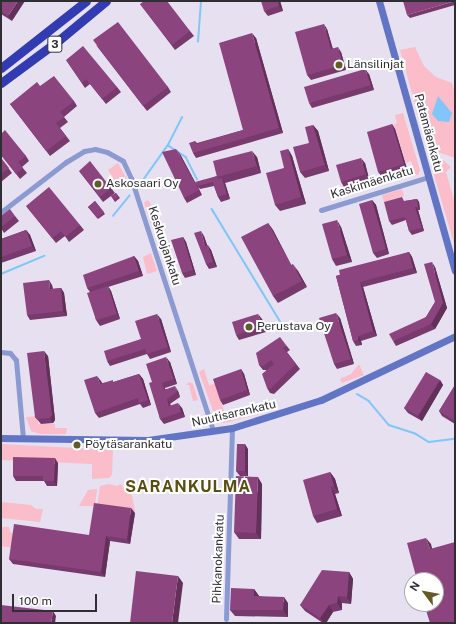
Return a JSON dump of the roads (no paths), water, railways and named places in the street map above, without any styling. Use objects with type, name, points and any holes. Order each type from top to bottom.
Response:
[{"type":"highway","name":"3","points":[[1,68],[86,1]]},
{"type":"highway","name":"3","points":[[1,83],[106,1]]},
{"type":"main road","name":"Patamäenkatu","points":[[379,1],[455,271]]},
{"type":"main road","name":"Nuutisarankatu","points":[[1,438],[148,440],[232,428],[321,400],[455,336]]},
{"type":"street","name":"Keskuojankatu","points":[[1,212],[66,162],[84,151],[95,149],[107,152],[123,161],[132,178],[213,431]]},
{"type":"street","name":"Kaskimäenkatu","points":[[321,210],[428,177]]},
{"type":"street","points":[[1,352],[10,353],[16,360],[23,439]]},
{"type":"street","name":"Pihkanokankatu","points":[[226,618],[232,428]]},
{"type":"water","points":[[438,96],[452,113],[449,122],[438,121],[432,114]]},
{"type":"waterway","points":[[198,42],[201,1]]},
{"type":"waterway","points":[[141,183],[168,145],[182,117]]},
{"type":"waterway","points":[[169,146],[186,157],[197,179]]},
{"type":"waterway","points":[[113,216],[129,196]]},
{"type":"waterway","points":[[212,209],[280,321]]},
{"type":"waterway","points":[[1,274],[44,256]]},
{"type":"waterway","points":[[357,394],[369,401],[389,425],[416,434],[429,442],[455,439]]},
{"type":"place","name":"Länsilinjat","points":[[339,65]]},
{"type":"place","name":"Askosaari Oy","points":[[98,184]]},
{"type":"place","name":"Perustava Oy","points":[[249,327]]},
{"type":"place","name":"Pöytäsarankatu","points":[[77,445]]},
{"type":"district","name":"SARANKULMA","points":[[188,487]]}]
